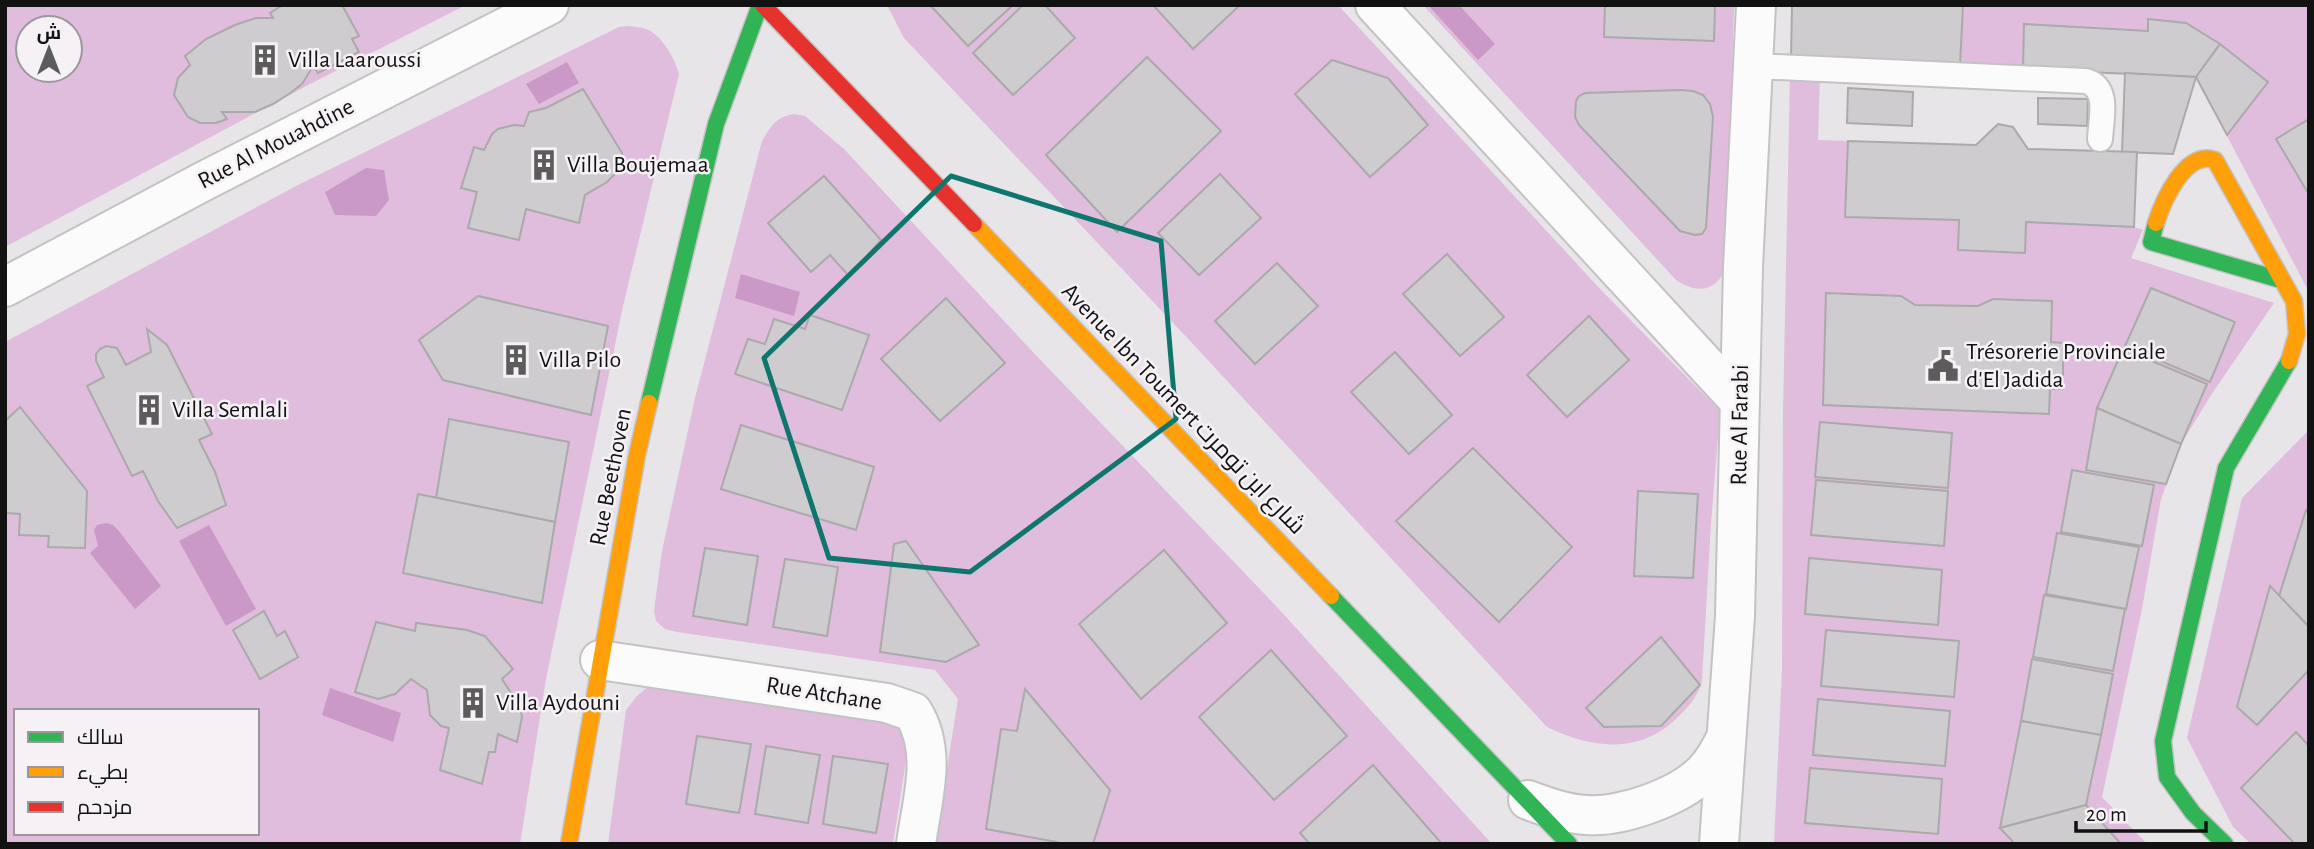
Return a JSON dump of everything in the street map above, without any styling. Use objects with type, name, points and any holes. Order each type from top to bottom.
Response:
[{"type":"street","name":"Rue Al Mouahdine","points":[[5,287],[204,181],[549,5]]},
{"type":"street","name":"Rue Beethoven","points":[[569,844],[632,478],[716,124],[761,5]]},
{"type":"street","name":"Avenue Ibn Toumert شارع ابن تومرت","points":[[761,5],[1569,844]]},
{"type":"street","points":[[1375,5],[1740,402]]},
{"type":"street","name":"Rue Al Farabi","points":[[1719,844],[1735,616],[1743,267],[1756,5]]},
{"type":"street","points":[[2225,844],[2193,813],[2167,777],[2163,741],[2226,468],[2288,366],[2297,334],[2294,301],[2215,160],[2204,157],[2190,165],[2166,198],[2152,229],[2151,242],[2281,280]]},
{"type":"street","name":"Rue Atchane","points":[[600,660],[887,703],[913,712],[922,726],[928,759],[916,844]]},
{"type":"street","points":[[1528,800],[1554,810],[1587,816],[1617,813],[1654,802],[1689,784],[1708,768],[1726,738]]},
{"type":"lane","points":[[1754,66],[2086,81],[2095,84],[2102,93],[2100,139]]},
{"type":"highlighted area","points":[[951,176],[1161,241],[1176,419],[970,572],[829,558],[764,358]]},
{"type":"shaded area","points":[[5,5],[466,5],[310,84],[5,247]]},
{"type":"shaded area","points":[[887,5],[1338,5],[1601,290],[1720,411],[1702,680],[1696,695],[1679,716],[1649,737],[1616,744],[1582,740],[1547,727],[1193,344],[904,38]]},
{"type":"shaded area","points":[[1423,5],[1734,5],[1726,268],[1717,282],[1698,289],[1676,280]]},
{"type":"shaded area","points":[[1428,5],[1459,5],[1495,44],[1478,60]]},
{"type":"shaded area","points":[[1792,5],[2309,5],[2309,292],[2196,77],[1791,60]]},
{"type":"shaded area","points":[[619,27],[640,27],[652,32],[667,48],[679,74],[623,306],[546,679],[520,844],[5,844],[5,342],[298,185]]},
{"type":"shaded area","points":[[567,62],[579,83],[539,104],[526,84]]},
{"type":"shaded area","points":[[1790,75],[1820,75],[1818,140],[1848,141],[1846,217],[1959,220],[1959,251],[2024,253],[2026,222],[2134,227],[2143,230],[2131,258],[2274,303],[2181,444],[2161,499],[2142,609],[2102,797],[2147,844],[1774,844],[1782,669],[1783,411]]},
{"type":"shaded area","points":[[794,114],[805,116],[844,149],[1031,350],[1277,607],[1492,844],[935,844],[958,699],[935,670],[677,632],[665,629],[656,621],[654,611],[662,551],[695,398],[762,141],[775,123]]},
{"type":"shaded area","points":[[366,168],[384,170],[389,200],[376,216],[335,215],[325,192]]},
{"type":"shaded area","points":[[741,274],[800,292],[794,316],[735,298]]},
{"type":"shaded area","points":[[2309,430],[2309,844],[2251,844],[2233,827],[2187,738],[2242,498]]},
{"type":"shaded area","points":[[106,523],[118,530],[161,586],[135,609],[90,553],[98,546],[94,530],[97,525]]},
{"type":"shaded area","points":[[209,525],[256,609],[226,626],[179,541]]},
{"type":"shaded area","points":[[649,686],[891,720],[904,735],[907,754],[893,844],[608,844],[626,710]]},
{"type":"shaded area","points":[[330,688],[401,713],[393,742],[322,715]]},
{"type":"building","name":"Villa Laaroussi","points":[[283,5],[342,5],[359,36],[352,39],[359,52],[318,73],[313,66],[302,84],[273,104],[255,112],[222,112],[227,119],[216,123],[200,123],[188,117],[174,95],[178,78],[190,65],[185,56],[206,39],[235,25],[256,18],[273,18],[270,13]]},
{"type":"building","points":[[930,5],[1013,5],[968,46]]},
{"type":"building","points":[[1023,5],[1045,5],[1075,38],[1013,95],[973,53]]},
{"type":"building","points":[[1153,5],[1240,5],[1193,49]]},
{"type":"building","points":[[1605,5],[1715,5],[1714,41],[1604,37]]},
{"type":"building","points":[[1792,5],[1963,5],[1960,66],[1791,60]]},
{"type":"building","points":[[2148,19],[2186,23],[2220,44],[2196,77],[2023,69],[2024,24],[2148,31]]},
{"type":"building","points":[[2220,44],[2268,82],[2227,135],[2196,77]]},
{"type":"building","points":[[1147,57],[1221,131],[1117,232],[1046,155]]},
{"type":"building","points":[[1332,60],[1388,78],[1428,125],[1370,177],[1295,94]]},
{"type":"building","points":[[2125,73],[2196,77],[2173,154],[2122,152]]},
{"type":"building","points":[[1848,88],[1913,92],[1912,126],[1847,123]]},
{"type":"building","name":"Villa Boujemaa","points":[[583,89],[622,153],[622,161],[619,170],[607,182],[585,195],[579,223],[526,209],[519,240],[468,228],[477,192],[461,188],[474,147],[484,150],[492,134],[498,129],[514,125],[524,126],[529,112],[546,108]]},
{"type":"building","points":[[1681,90],[1703,95],[1710,104],[1713,117],[1706,228],[1702,234],[1695,235],[1680,231],[1579,125],[1575,117],[1576,101],[1585,93]]},
{"type":"building","points":[[2038,98],[2088,99],[2087,126],[2038,124]]},
{"type":"building","points":[[2309,119],[2309,193],[2308,193],[2276,139]]},
{"type":"building","points":[[1998,124],[2013,127],[2028,149],[2137,152],[2134,227],[2026,222],[2025,253],[1958,250],[1959,220],[1845,217],[1848,141],[1976,145]]},
{"type":"building","points":[[1220,174],[1261,218],[1199,275],[1158,233]]},
{"type":"building","points":[[824,176],[881,240],[849,276],[830,255],[811,272],[768,223]]},
{"type":"building","points":[[1447,254],[1504,317],[1460,356],[1403,294]]},
{"type":"building","points":[[1277,263],[1318,306],[1255,364],[1215,321]]},
{"type":"building","points":[[2151,288],[2235,322],[2210,382],[2125,346]]},
{"type":"building","name":"Trésorerie Provinciale d'El Jadida","points":[[1826,293],[1901,296],[1915,305],[1978,306],[1993,299],[2052,301],[2051,342],[2063,343],[2063,389],[2050,389],[2049,414],[1823,405]]},
{"type":"building","name":"Villa Pilo","points":[[478,296],[608,326],[591,415],[443,380],[419,340]]},
{"type":"building","points":[[946,298],[1005,363],[940,421],[881,359]]},
{"type":"building","points":[[810,315],[869,335],[842,410],[735,374],[748,339],[765,344],[774,319],[805,329]]},
{"type":"building","points":[[1589,316],[1629,360],[1567,417],[1527,375]]},
{"type":"building","name":"Villa Semlali","points":[[147,329],[167,345],[212,434],[199,440],[215,472],[226,505],[177,528],[158,501],[143,471],[132,476],[87,386],[104,377],[96,361],[96,354],[100,349],[106,346],[117,348],[126,365],[151,352]]},
{"type":"building","points":[[2123,349],[2207,384],[2181,444],[2097,408]]},
{"type":"building","points":[[1395,352],[1452,415],[1409,454],[1351,392]]},
{"type":"building","points":[[20,407],[87,491],[85,548],[48,547],[49,536],[19,535],[20,514],[5,513],[5,421]]},
{"type":"building","points":[[2097,408],[2181,444],[2166,484],[2086,470]]},
{"type":"building","points":[[449,419],[569,442],[555,522],[436,498]]},
{"type":"building","points":[[1820,422],[1952,433],[1948,488],[1815,477]]},
{"type":"building","points":[[741,425],[874,467],[856,530],[721,489]]},
{"type":"building","points":[[1473,448],[1572,547],[1499,622],[1396,521]]},
{"type":"building","points":[[2072,470],[2154,485],[2142,546],[2061,532]]},
{"type":"building","points":[[1816,480],[1948,491],[1944,546],[1811,535]]},
{"type":"building","points":[[1638,491],[1698,494],[1693,578],[1634,576]]},
{"type":"building","points":[[418,494],[555,522],[542,603],[403,573]]},
{"type":"building","points":[[2306,510],[2309,513],[2309,627],[2279,596]]},
{"type":"building","points":[[2057,533],[2139,547],[2126,609],[2046,594]]},
{"type":"building","points":[[906,541],[979,645],[946,662],[880,652],[894,544]]},
{"type":"building","points":[[705,548],[758,556],[747,625],[693,616]]},
{"type":"building","points":[[1164,550],[1227,623],[1141,699],[1079,624]]},
{"type":"building","points":[[1809,558],[1942,570],[1938,625],[1805,614]]},
{"type":"building","points":[[785,559],[838,567],[827,636],[773,627]]},
{"type":"building","points":[[2270,586],[2309,627],[2309,670],[2257,725],[2237,707]]},
{"type":"building","points":[[2044,595],[2125,609],[2113,671],[2033,657]]},
{"type":"building","points":[[264,611],[277,636],[285,631],[298,657],[260,679],[233,630]]},
{"type":"building","name":"Villa Aydouni","points":[[376,622],[415,631],[416,623],[467,630],[485,636],[513,669],[502,679],[520,707],[522,717],[517,742],[498,734],[495,752],[489,752],[482,784],[440,770],[449,728],[441,726],[430,715],[427,690],[411,679],[395,694],[378,699],[355,692]]},
{"type":"building","points":[[1826,630],[1959,641],[1954,697],[1821,686]]},
{"type":"building","points":[[1661,637],[1700,685],[1661,726],[1604,727],[1586,708]]},
{"type":"building","points":[[1271,650],[1347,736],[1274,800],[1199,717]]},
{"type":"building","points":[[2032,659],[2113,674],[2101,735],[2021,721]]},
{"type":"building","points":[[1025,689],[1110,790],[1093,844],[1057,844],[986,829],[1001,729],[1017,731]]},
{"type":"building","points":[[1818,699],[1950,711],[1945,766],[1813,755]]},
{"type":"building","points":[[2021,721],[2101,735],[2086,805],[2000,828]]},
{"type":"building","points":[[2296,732],[2309,746],[2309,844],[2295,844],[2241,788]]},
{"type":"building","points":[[697,736],[751,744],[739,813],[686,804]]},
{"type":"building","points":[[766,746],[820,755],[808,823],[755,814]]},
{"type":"building","points":[[833,756],[888,764],[876,833],[823,824]]},
{"type":"building","points":[[1373,765],[1442,844],[1310,844],[1300,833]]},
{"type":"building","points":[[1810,768],[1942,779],[1938,834],[1805,823]]},
{"type":"building","points":[[2086,805],[2121,844],[2015,844],[2000,828]]},
{"type":"traffic: fast","points":[[649,403],[716,124],[760,5]]},
{"type":"traffic: fast","points":[[2156,223],[2151,242],[2281,280]]},
{"type":"traffic: fast","points":[[2225,844],[2193,813],[2167,777],[2163,741],[2226,468],[2289,361]]},
{"type":"traffic: fast","points":[[1331,596],[1569,844]]},
{"type":"traffic: slow","points":[[2156,223],[2170,191],[2185,170],[2204,159],[2215,160],[2294,301],[2297,334],[2289,361]]},
{"type":"traffic: slow","points":[[974,224],[1331,596]]},
{"type":"traffic: slow","points":[[569,844],[637,455],[649,403]]},
{"type":"traffic: jam","points":[[763,5],[974,224]]},
{"type":"place","name":"Villa Laaroussi","points":[[265,60]]},
{"type":"place","name":"Villa Boujemaa","points":[[544,165]]},
{"type":"place","name":"Villa Pilo","points":[[516,360]]},
{"type":"place","name":"Trésorerie Provinciale d'El Jadida","points":[[1943,366]]},
{"type":"place","name":"Villa Semlali","points":[[149,410]]},
{"type":"place","name":"Villa Aydouni","points":[[473,703]]}]
